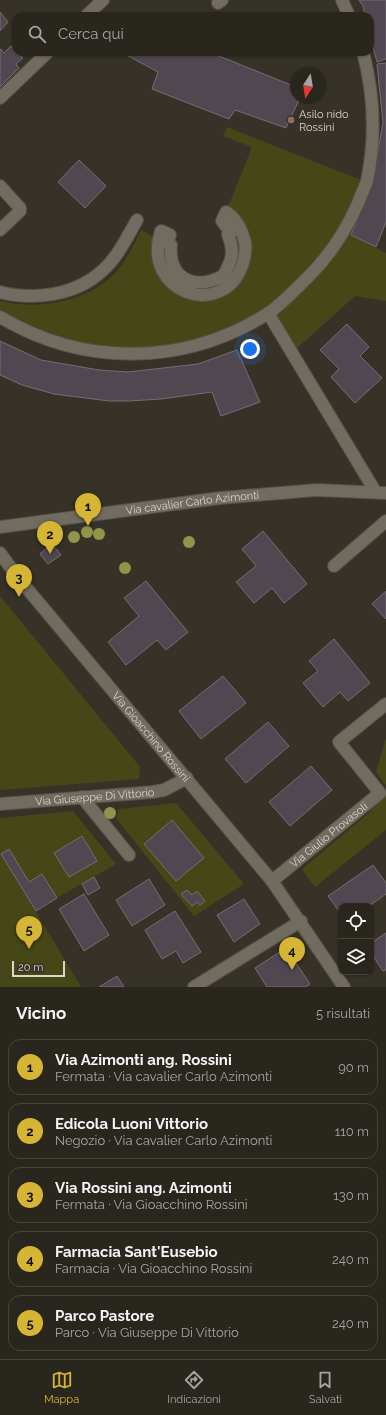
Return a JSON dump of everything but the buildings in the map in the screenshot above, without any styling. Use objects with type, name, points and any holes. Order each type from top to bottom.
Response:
[{"type":"street","points":[[90,12],[103,0]]},
{"type":"street","points":[[342,0],[346,12]]},
{"type":"street","points":[[0,98],[44,56]]},
{"type":"street","points":[[0,318],[22,330],[47,340],[79,349],[114,354],[146,354],[178,350],[212,339],[242,328],[268,313],[326,259],[342,234],[366,182],[372,137],[373,113],[364,56]]},
{"type":"street","points":[[0,186],[20,208],[20,211],[0,230]]},
{"type":"street","points":[[226,212],[232,216],[243,233],[246,252],[240,272],[224,290],[213,293],[187,293],[170,282],[163,273],[156,250],[161,231],[170,235],[166,243],[171,245],[171,259],[175,270],[192,282],[204,284],[223,276],[229,266],[233,256],[232,245],[228,235],[230,233],[222,221],[226,212]]},
{"type":"street","points":[[0,292],[20,296],[48,294],[71,289],[87,282],[102,271],[116,256],[137,220]]},
{"type":"street","points":[[268,313],[381,492]]},
{"type":"street","name":"Via cavalier Carlo Azimonti","points":[[0,527],[227,498],[316,490],[381,492]]},
{"type":"street","points":[[334,566],[386,521]]},
{"type":"street","name":"Via Gioacchino Rossini","points":[[0,553],[19,579],[272,881],[301,921],[344,987]]},
{"type":"street","name":"Via Giulio Provasoli","points":[[272,881],[380,793],[339,742],[386,704]]},
{"type":"street","name":"Via Giuseppe Di Vittorio","points":[[0,804],[153,792],[164,790],[187,778]]},
{"type":"street","points":[[82,797],[129,855]]},
{"type":"street","points":[[194,987],[301,921]]},
{"type":"green space","points":[[227,127],[366,182],[344,232],[386,253],[386,301],[355,296],[296,349],[266,320],[243,333],[116,358],[80,354],[25,337],[0,323],[0,301],[28,305],[58,302],[87,293],[100,286],[120,267],[141,230],[158,239],[157,250],[178,288],[224,290],[246,252],[226,212],[252,147],[223,136]]},
{"type":"green space","points":[[0,596],[140,767],[139,779],[0,790]]},
{"type":"green space","points":[[386,738],[386,786],[376,772]]},
{"type":"green space","points":[[386,789],[386,830],[315,887],[302,869],[369,813]]},
{"type":"green space","points":[[176,803],[244,884],[194,916],[116,818],[119,809]]},
{"type":"green space","points":[[73,811],[116,864],[57,898],[43,874],[29,882],[9,849],[1,854],[81,987],[0,987],[0,818]]},
{"type":"place","name":"Asilo nido Rossini","points":[[291,120]]},
{"type":"place","name":"Via Azimonti ang. Rossini","points":[[88,526]]},
{"type":"place","name":"Edicola Luoni Vittorio","points":[[50,554]]},
{"type":"place","name":"Via Rossini ang. Azimonti","points":[[19,597]]},
{"type":"place","name":"Parco Pastore","points":[[29,949]]},
{"type":"place","name":"Farmacia Sant'Eusebio","points":[[292,970]]}]
